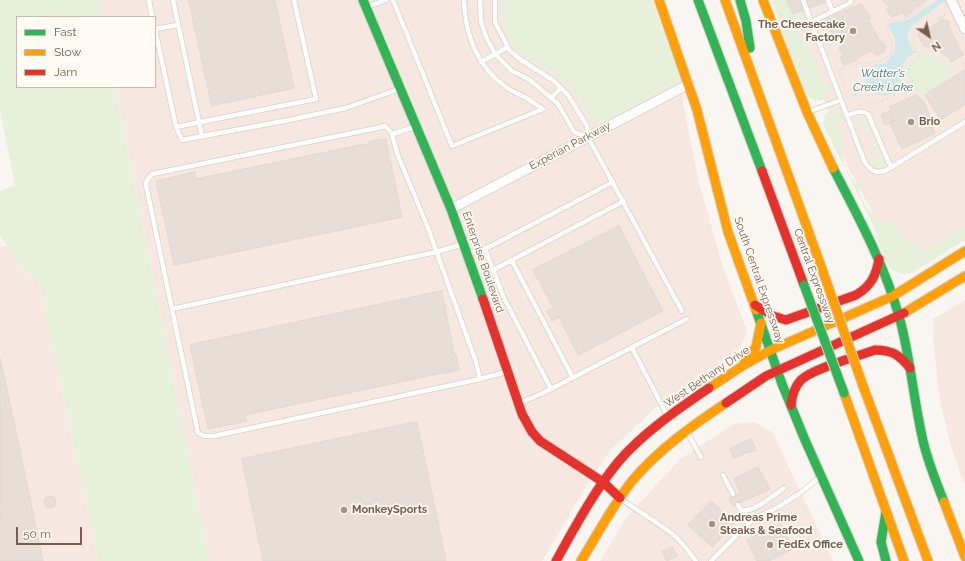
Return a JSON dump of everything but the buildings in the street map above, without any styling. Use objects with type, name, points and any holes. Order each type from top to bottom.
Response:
[{"type":"main road","name":"South Central Expressway","points":[[659,0],[689,84],[728,232],[791,407],[859,561]]},
{"type":"main road","name":"Central Expressway","points":[[698,0],[844,393],[904,561]]},
{"type":"main road","name":"Central Expressway","points":[[725,0],[863,386],[928,561]]},
{"type":"main road","points":[[740,0],[746,21],[754,82]]},
{"type":"main road","points":[[763,0],[807,112],[828,160],[867,233],[893,296],[911,369],[922,437],[935,478],[965,557]]},
{"type":"main road","name":"Enterprise Boulevard","points":[[365,4],[465,244],[522,414],[532,432],[540,442],[603,482],[620,498]]},
{"type":"main road","name":"West Bethany Drive","points":[[556,561],[603,482],[620,461],[668,418],[697,396],[739,368],[771,350],[893,296],[965,251]]},
{"type":"main road","points":[[755,305],[773,316],[786,320],[856,295],[867,290],[873,282],[879,259]]},
{"type":"main road","points":[[581,561],[632,481],[654,458],[687,431],[743,390],[778,370],[898,316],[965,276]]},
{"type":"main road","points":[[739,368],[756,347],[761,323]]},
{"type":"main road","points":[[791,407],[792,393],[801,379],[808,374],[875,350],[894,352],[900,356],[911,369]]},
{"type":"main road","points":[[886,511],[881,542],[886,561]]},
{"type":"street","points":[[953,3],[965,27]]},
{"type":"street","name":"Experian Parkway","points":[[451,209],[689,84]]},
{"type":"lane","points":[[149,0],[152,16]]},
{"type":"lane","points":[[173,0],[202,136]]},
{"type":"lane","points":[[176,127],[316,99],[294,0]]},
{"type":"lane","points":[[365,4],[386,0]]},
{"type":"lane","points":[[392,0],[452,146],[543,109],[527,98],[505,87],[491,75],[481,62],[470,41],[464,17],[464,0]]},
{"type":"lane","points":[[480,0],[481,22],[486,37],[495,54],[512,71],[530,80],[558,104],[574,132],[588,137]]},
{"type":"lane","points":[[496,0],[495,22],[510,51],[554,81],[568,95],[587,126],[588,137],[682,311]]},
{"type":"lane","points":[[803,0],[831,70],[865,163],[870,170],[878,172],[885,171],[893,167],[965,122]]},
{"type":"lane","points":[[828,0],[832,11]]},
{"type":"lane","points":[[811,22],[850,3],[851,0]]},
{"type":"lane","points":[[156,29],[178,25]]},
{"type":"lane","points":[[156,34],[176,127],[182,140],[346,108],[400,88]]},
{"type":"lane","points":[[481,62],[508,47]]},
{"type":"lane","points":[[551,98],[561,88]]},
{"type":"lane","points":[[807,112],[841,100]]},
{"type":"lane","points":[[847,116],[859,111],[868,114],[889,163],[893,167]]},
{"type":"lane","points":[[480,379],[476,362],[436,252],[397,153],[392,134],[385,126],[152,174],[146,180],[198,433],[204,436],[222,434],[480,379],[508,372]]},
{"type":"lane","points":[[392,134],[416,126]]},
{"type":"lane","points":[[468,254],[485,248],[613,182]]},
{"type":"lane","points":[[493,270],[624,202]]},
{"type":"lane","points":[[172,309],[436,252],[465,244]]},
{"type":"lane","points":[[485,248],[504,298],[551,389]]},
{"type":"lane","points":[[512,261],[573,378]]},
{"type":"lane","points":[[518,403],[551,389],[687,319]]},
{"type":"lane","points":[[632,348],[668,418]]},
{"type":"lane","points":[[687,431],[701,457]]},
{"type":"lane","points":[[723,475],[733,494]]},
{"type":"lane","points":[[710,561],[752,520],[778,508],[822,476]]},
{"type":"lane","points":[[738,505],[741,510],[745,512],[753,509],[784,488]]},
{"type":"lane","points":[[620,498],[677,538],[696,561]]},
{"type":"path","points":[[845,88],[838,70],[853,64],[879,61],[886,57],[892,51],[893,47],[892,40],[886,31],[887,23],[890,20],[901,20],[905,18],[929,0]]},
{"type":"path","points":[[855,108],[860,106],[860,103],[883,102],[883,100],[895,96],[913,81],[909,73],[910,67],[913,61],[921,58],[912,37],[915,31],[946,14]]},
{"type":"shaded area","points":[[102,0],[652,0],[681,80],[683,103],[699,183],[723,267],[747,331],[740,349],[654,409],[609,452],[587,485],[542,561],[209,561],[115,88],[156,88],[156,16],[103,16]]},
{"type":"shaded area","points":[[788,0],[965,0],[965,236],[905,273],[848,167]]},
{"type":"shaded area","points":[[0,246],[6,246],[17,262],[39,283],[98,561],[0,561]]},
{"type":"shaded area","points":[[965,300],[965,487],[950,443],[939,395],[933,337],[933,319]]},
{"type":"shaded area","points":[[755,422],[773,433],[833,561],[600,561],[627,517],[679,460],[734,424]]},
{"type":"green space","points":[[0,0],[102,0],[103,16],[16,16],[16,88],[115,88],[209,561],[98,561],[39,283],[17,262],[0,235],[0,191],[15,185],[0,111]]},
{"type":"green space","points":[[501,0],[652,0],[681,80],[602,123],[596,124],[592,122],[577,95],[550,70],[526,57],[514,46],[503,24]]},
{"type":"green space","points":[[772,0],[789,0],[794,14],[801,12],[806,22],[798,26],[825,86],[832,83],[831,94],[825,100],[816,100],[806,95],[785,45],[780,23]]},
{"type":"green space","points":[[922,52],[933,54],[941,58],[945,61],[954,75],[921,95],[910,83],[904,72],[905,67],[913,57]]},
{"type":"green space","points":[[835,110],[839,112],[845,120],[837,125],[843,142],[843,155],[846,170],[855,183],[859,185],[861,197],[864,203],[876,217],[887,224],[893,220],[909,243],[922,246],[925,251],[965,226],[965,240],[913,272],[903,274],[895,272],[889,267],[881,251],[873,225],[823,124],[825,115]]},
{"type":"green space","points":[[859,118],[863,118],[866,123],[884,167],[876,167],[871,160],[877,158],[864,125],[858,127],[857,121]]},
{"type":"water","name":"Watter's Creek Lake","points":[[937,0],[947,0],[912,25],[907,35],[910,46],[915,52],[906,59],[902,66],[901,86],[891,94],[879,95],[874,93],[867,86],[865,80],[866,69],[877,64],[884,64],[892,56],[895,42],[892,32],[888,27],[890,23],[908,20]]},
{"type":"waterway","points":[[853,96],[863,88],[869,86]]},
{"type":"traffic: fast","points":[[363,0],[451,209],[483,299]]},
{"type":"traffic: fast","points":[[698,0],[762,171]]},
{"type":"traffic: fast","points":[[740,0],[746,21],[750,48]]},
{"type":"traffic: fast","points":[[833,168],[870,240],[893,297],[903,331],[926,453],[944,502]]},
{"type":"traffic: fast","points":[[804,285],[844,393]]},
{"type":"traffic: fast","points":[[756,310],[782,384],[805,440],[859,561]]},
{"type":"traffic: fast","points":[[886,512],[881,542],[886,561]]},
{"type":"traffic: slow","points":[[659,0],[697,110],[728,232],[756,310]]},
{"type":"traffic: slow","points":[[725,0],[822,269]]},
{"type":"traffic: slow","points":[[763,0],[807,112],[833,168]]},
{"type":"traffic: slow","points":[[709,388],[744,365],[771,350],[893,296],[965,251]]},
{"type":"traffic: slow","points":[[822,269],[863,386]]},
{"type":"traffic: slow","points":[[904,313],[965,276]]},
{"type":"traffic: slow","points":[[744,362],[756,347],[761,323]]},
{"type":"traffic: slow","points":[[863,386],[928,561]]},
{"type":"traffic: slow","points":[[844,393],[904,561]]},
{"type":"traffic: slow","points":[[581,561],[618,500],[642,470],[664,448],[726,403]]},
{"type":"traffic: slow","points":[[944,502],[965,557]]},
{"type":"traffic: jam","points":[[762,171],[804,285]]},
{"type":"traffic: jam","points":[[755,305],[773,316],[786,320],[856,295],[866,288],[872,280],[879,259]]},
{"type":"traffic: jam","points":[[483,299],[522,414],[532,432],[540,441],[603,482],[620,498]]},
{"type":"traffic: jam","points":[[726,403],[766,376],[904,313]]},
{"type":"traffic: jam","points":[[791,405],[795,388],[801,380],[807,376],[825,367],[875,350],[887,351],[895,354],[910,368]]},
{"type":"traffic: jam","points":[[556,561],[593,497],[619,461],[650,431],[709,388]]},
{"type":"place","name":"The Cheesecake Factory","points":[[853,31]]},
{"type":"place","name":"Brio","points":[[911,122]]},
{"type":"place","name":"MonkeySports","points":[[344,510]]},
{"type":"place","name":"Andreas Prime Steaks & Seafood","points":[[712,524]]},
{"type":"place","name":"FedEx Office","points":[[770,545]]}]
